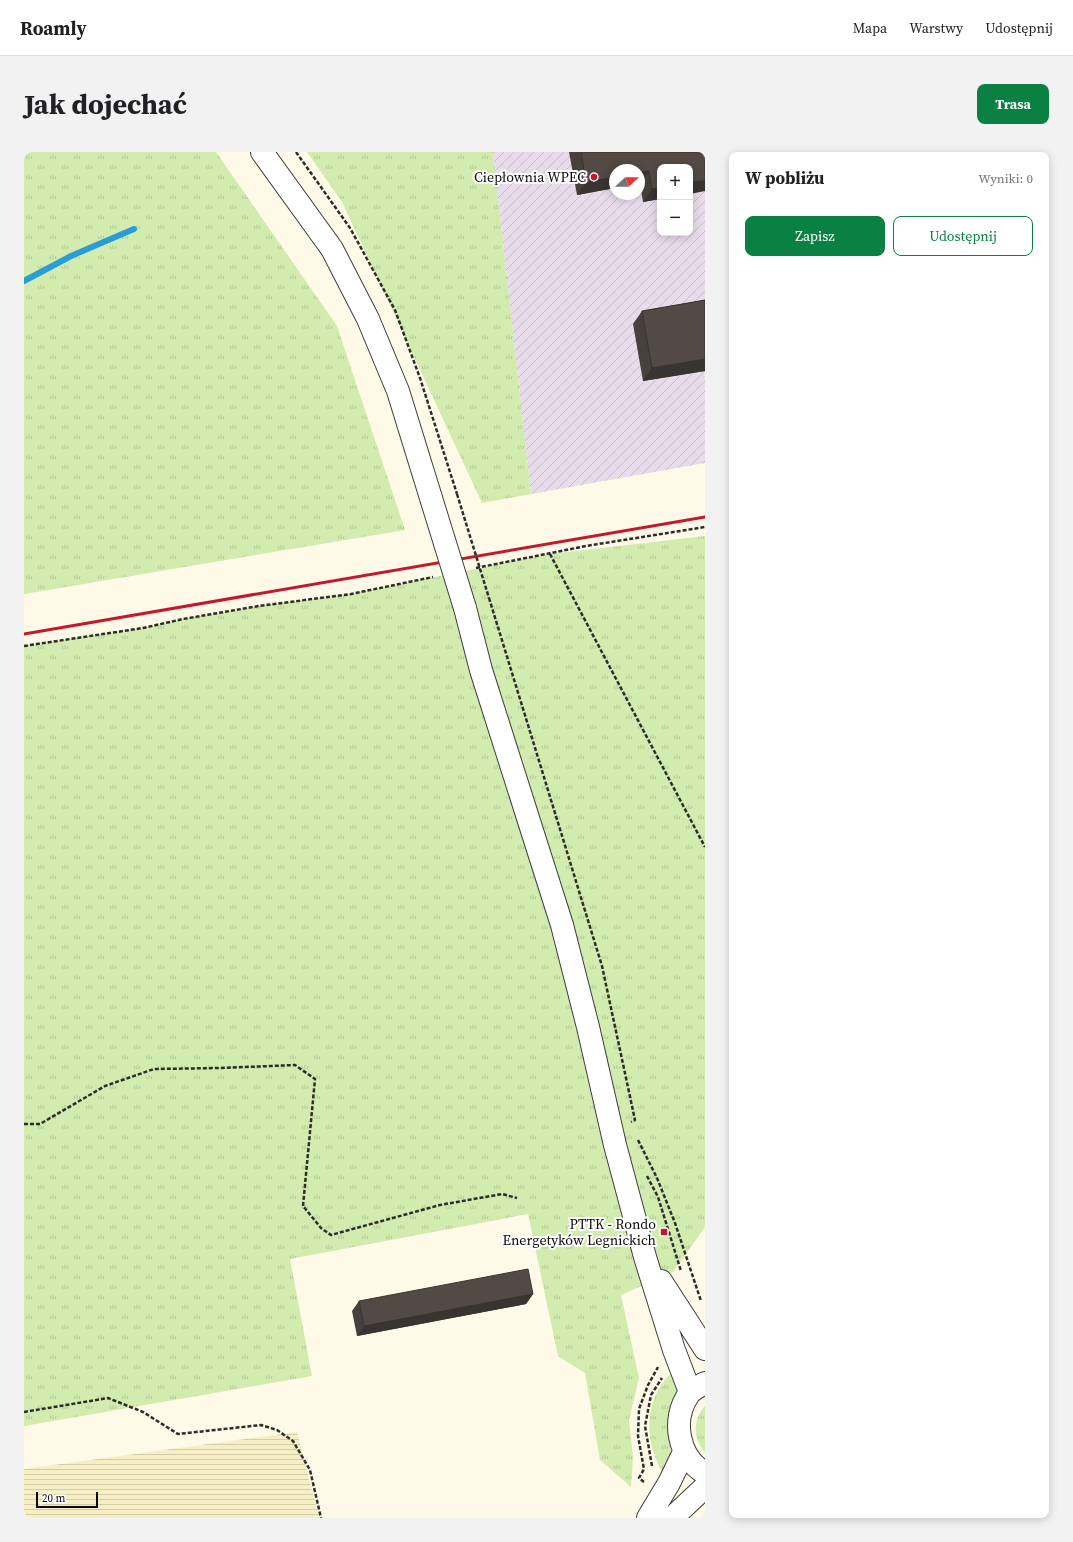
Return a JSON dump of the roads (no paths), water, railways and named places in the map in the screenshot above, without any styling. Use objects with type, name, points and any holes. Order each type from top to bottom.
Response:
[{"type":"street","points":[[262,152],[332,249],[368,319],[398,391],[465,608],[481,670],[562,925],[588,1027],[615,1145],[645,1257],[674,1350],[698,1388],[679,1418],[679,1436],[684,1452],[692,1464],[705,1474]]},
{"type":"street","points":[[645,1257],[705,1349]]},
{"type":"street","points":[[648,1518],[669,1483],[684,1452]]},
{"type":"street","points":[[672,1518],[705,1487]]},
{"type":"waterway","points":[[24,281],[71,256],[134,229]]},
{"type":"railway","points":[[24,634],[705,517]]},
{"type":"place","name":"Ciepłownia WPEC","points":[[594,177]]},
{"type":"place","name":"PTTK - Rondo Energetyków Legnickich","points":[[664,1232]]}]
